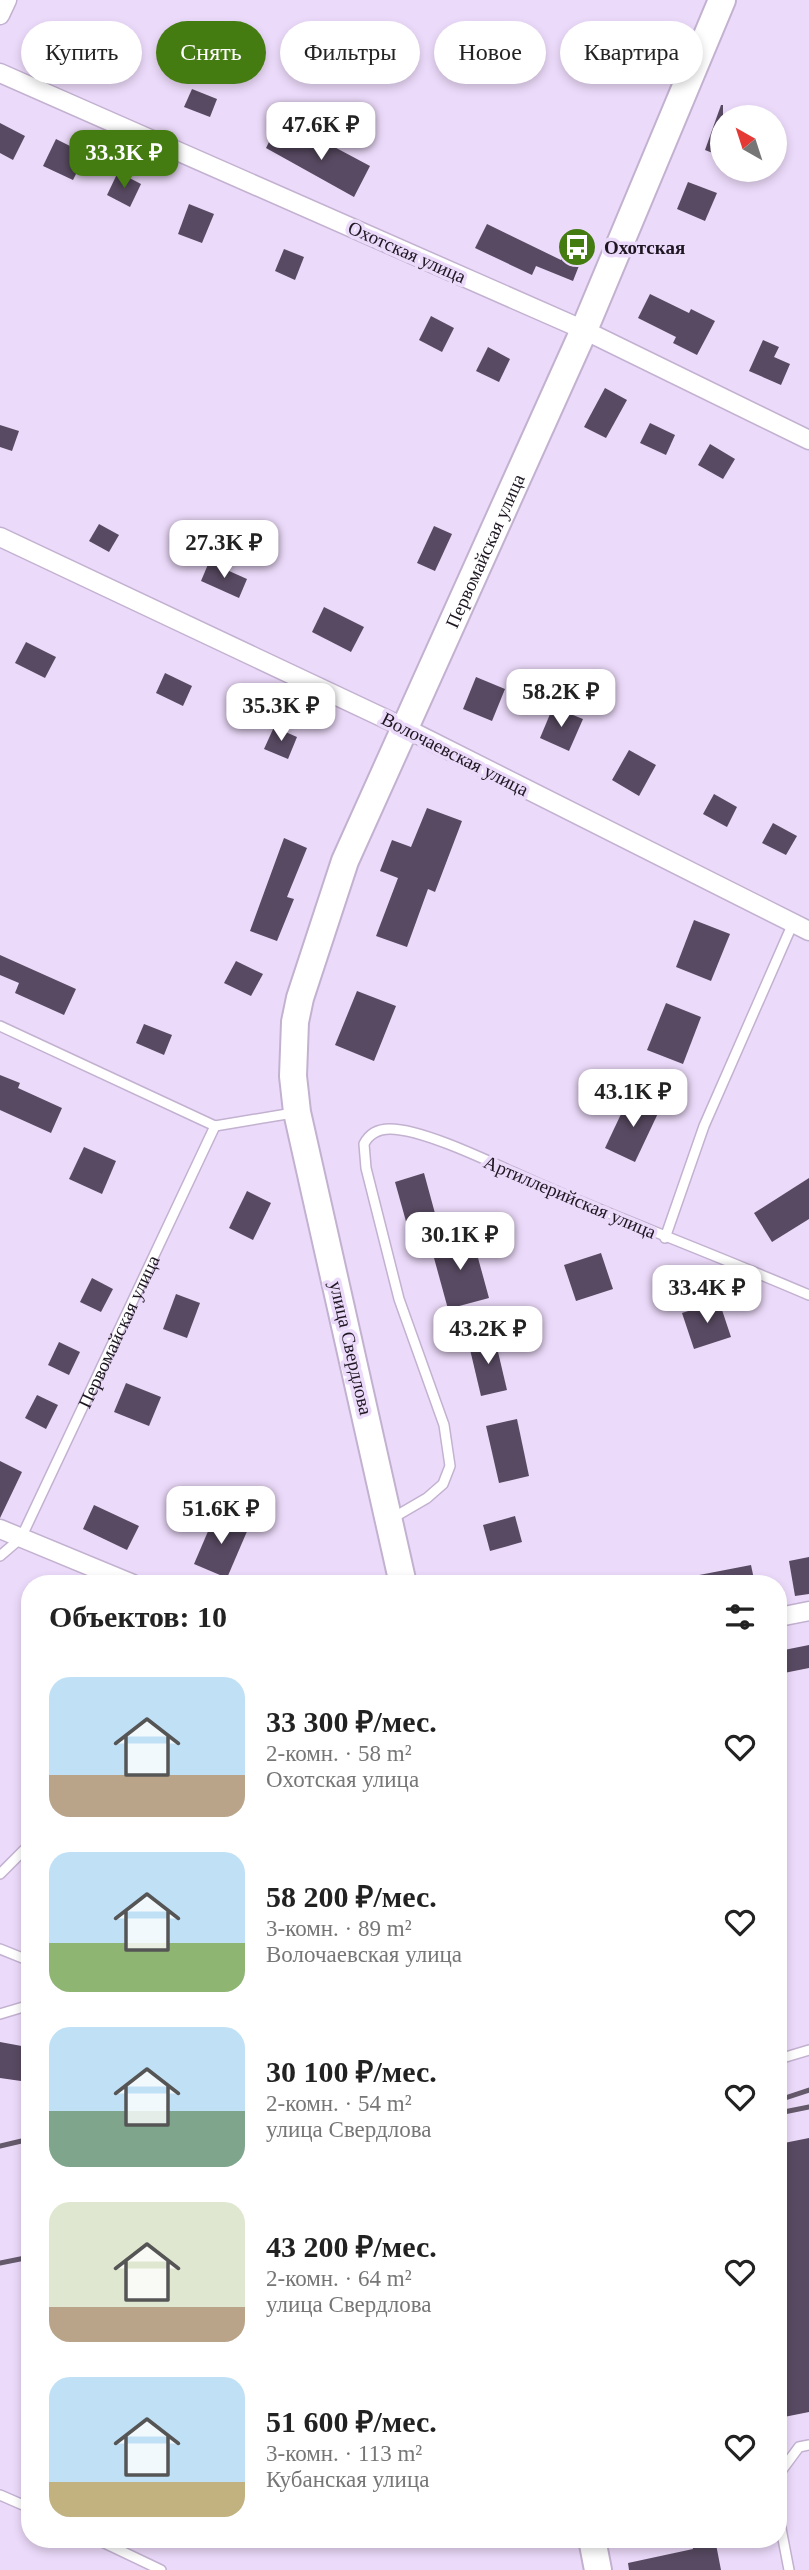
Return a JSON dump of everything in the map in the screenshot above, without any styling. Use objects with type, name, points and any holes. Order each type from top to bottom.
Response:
[{"type":"main road","name":"Первомайская улица","points":[[297,1112],[293,1044],[300,998],[345,861],[584,330],[722,0]]},
{"type":"main road","name":"улица Свердлова","points":[[297,1112],[401,1575]]},
{"type":"main road","points":[[594,2548],[598,2570]]},
{"type":"street","points":[[0,15],[7,0]]},
{"type":"street","name":"Охотская улица","points":[[0,73],[584,330],[809,440]]},
{"type":"street","name":"Волочаевская улица","points":[[0,537],[405,728],[801,927]]},
{"type":"street","points":[[0,1529],[111,1575]]},
{"type":"street","points":[[787,1615],[809,1611]]},
{"type":"lane","name":"Волочаевская улица","points":[[666,1238],[704,1126],[801,927]]},
{"type":"lane","points":[[0,1026],[215,1126],[297,1112]]},
{"type":"lane","name":"Первомайская улица","points":[[21,1538],[215,1126]]},
{"type":"lane","name":"Артиллерийская улица","points":[[390,1520],[427,1498],[443,1484],[450,1466],[444,1425],[395,1286],[364,1157],[363,1144],[375,1132],[390,1129],[433,1138],[666,1238],[761,1273],[809,1295]]},
{"type":"lane","points":[[0,1556],[21,1538]]},
{"type":"lane","points":[[0,1874],[21,1853]]},
{"type":"lane","points":[[0,1949],[21,1957]]},
{"type":"lane","points":[[0,2014],[21,2008]]},
{"type":"lane","points":[[787,2057],[809,2050]]},
{"type":"lane","points":[[787,2463],[799,2447],[809,2445]]},
{"type":"lane","points":[[0,2495],[21,2504]]},
{"type":"lane","points":[[115,2548],[161,2570]]},
{"type":"lane","points":[[785,2548],[789,2570]]},
{"type":"building","points":[[192,89],[217,99],[210,117],[184,107]]},
{"type":"building","points":[[0,123],[25,136],[13,160],[0,153]]},
{"type":"building","points":[[276,128],[320,151],[325,142],[370,166],[354,197],[266,148]]},
{"type":"building","points":[[710,136],[710,152],[705,150]]},
{"type":"building","points":[[56,139],[86,154],[73,180],[43,166]]},
{"type":"building","points":[[118,172],[141,184],[130,207],[107,195]]},
{"type":"building","points":[[688,182],[717,193],[705,221],[677,209]]},
{"type":"building","points":[[189,204],[214,214],[202,243],[178,234]]},
{"type":"building","points":[[487,224],[561,260],[564,251],[582,258],[573,281],[536,266],[532,275],[475,248]]},
{"type":"building","points":[[284,249],[304,257],[295,280],[275,271]]},
{"type":"building","points":[[650,294],[689,313],[691,309],[715,321],[697,355],[673,343],[676,337],[638,318]]},
{"type":"building","points":[[431,316],[454,328],[442,352],[419,340]]},
{"type":"building","points":[[763,340],[779,347],[774,357],[790,364],[781,385],[749,371]]},
{"type":"building","points":[[488,347],[510,359],[499,382],[476,371]]},
{"type":"building","points":[[605,388],[627,400],[606,438],[584,427]]},
{"type":"building","points":[[650,423],[675,435],[666,455],[640,443]]},
{"type":"building","points":[[0,425],[19,431],[12,451],[0,447]]},
{"type":"building","points":[[710,444],[735,459],[723,479],[698,465]]},
{"type":"building","points":[[99,524],[119,535],[109,552],[89,541]]},
{"type":"building","points":[[434,526],[452,534],[435,571],[417,563]]},
{"type":"building","points":[[209,562],[247,579],[239,598],[201,581]]},
{"type":"building","points":[[324,607],[364,627],[351,652],[312,632]]},
{"type":"building","points":[[26,642],[56,657],[45,678],[15,663]]},
{"type":"building","points":[[165,673],[192,686],[183,706],[156,693]]},
{"type":"building","points":[[476,677],[505,689],[492,721],[463,709]]},
{"type":"building","points":[[553,707],[583,719],[569,751],[540,738]]},
{"type":"building","points":[[274,727],[297,737],[288,759],[264,749]]},
{"type":"building","points":[[629,750],[656,765],[639,796],[612,780]]},
{"type":"building","points":[[714,794],[737,807],[727,827],[703,814]]},
{"type":"building","points":[[427,808],[462,821],[435,892],[428,889],[407,947],[376,936],[398,878],[380,871],[392,840],[411,847]]},
{"type":"building","points":[[773,823],[797,836],[786,855],[762,843]]},
{"type":"building","points":[[284,838],[307,848],[287,897],[294,899],[277,941],[250,931]]},
{"type":"building","points":[[694,920],[730,934],[711,981],[676,967]]},
{"type":"building","points":[[0,955],[76,989],[64,1015],[15,993],[19,983],[0,975]]},
{"type":"building","points":[[236,961],[263,974],[251,996],[224,983]]},
{"type":"building","points":[[357,991],[396,1006],[374,1061],[335,1045]]},
{"type":"building","points":[[666,1003],[701,1017],[683,1064],[647,1050]]},
{"type":"building","points":[[144,1024],[172,1035],[164,1055],[136,1043]]},
{"type":"building","points":[[0,1075],[20,1083],[18,1088],[62,1108],[51,1133],[0,1110]]},
{"type":"building","points":[[630,1095],[660,1109],[635,1162],[605,1148]]},
{"type":"building","points":[[84,1147],[116,1161],[102,1194],[69,1179]]},
{"type":"building","points":[[424,1173],[436,1217],[407,1225],[395,1182]]},
{"type":"building","points":[[809,1178],[809,1219],[772,1242],[754,1213]]},
{"type":"building","points":[[247,1191],[271,1203],[253,1240],[229,1228]]},
{"type":"building","points":[[472,1236],[489,1298],[448,1309],[431,1247]]},
{"type":"building","points":[[601,1253],[613,1289],[576,1301],[564,1265]]},
{"type":"building","points":[[92,1278],[113,1289],[101,1312],[80,1302]]},
{"type":"building","points":[[176,1294],[200,1303],[187,1338],[163,1329]]},
{"type":"building","points":[[719,1301],[731,1337],[694,1349],[682,1313]]},
{"type":"building","points":[[494,1335],[507,1390],[481,1396],[468,1341]]},
{"type":"building","points":[[59,1342],[80,1352],[69,1375],[48,1365]]},
{"type":"building","points":[[126,1383],[161,1397],[149,1426],[114,1412]]},
{"type":"building","points":[[37,1395],[58,1405],[46,1429],[25,1418]]},
{"type":"building","points":[[517,1419],[529,1476],[499,1483],[486,1426]]},
{"type":"building","points":[[0,1461],[22,1472],[0,1518]]},
{"type":"building","points":[[94,1505],[139,1526],[127,1550],[83,1529]]},
{"type":"building","points":[[215,1515],[248,1529],[228,1575],[220,1575],[194,1564]]},
{"type":"building","points":[[515,1516],[522,1542],[490,1551],[483,1525]]},
{"type":"building","points":[[809,1557],[809,1594],[795,1596],[789,1561]]},
{"type":"building","points":[[751,1565],[753,1575],[699,1575]]},
{"type":"building","points":[[809,1645],[809,1668],[787,1672],[787,1649]]},
{"type":"building","points":[[0,2042],[21,2046],[21,2081],[0,2078]]},
{"type":"building","points":[[809,2138],[809,2412],[787,2416],[787,2142]]},
{"type":"building","points":[[717,2548],[721,2570],[629,2570],[628,2563],[693,2549]]},
{"type":"railway","points":[[787,2097],[809,2090]]},
{"type":"railway","points":[[787,2111],[809,2107]]},
{"type":"railway","points":[[0,2146],[21,2141]]},
{"type":"railway","points":[[0,2263],[21,2259]]},
{"type":"place","name":"Охотская","points":[[577,247]]}]
